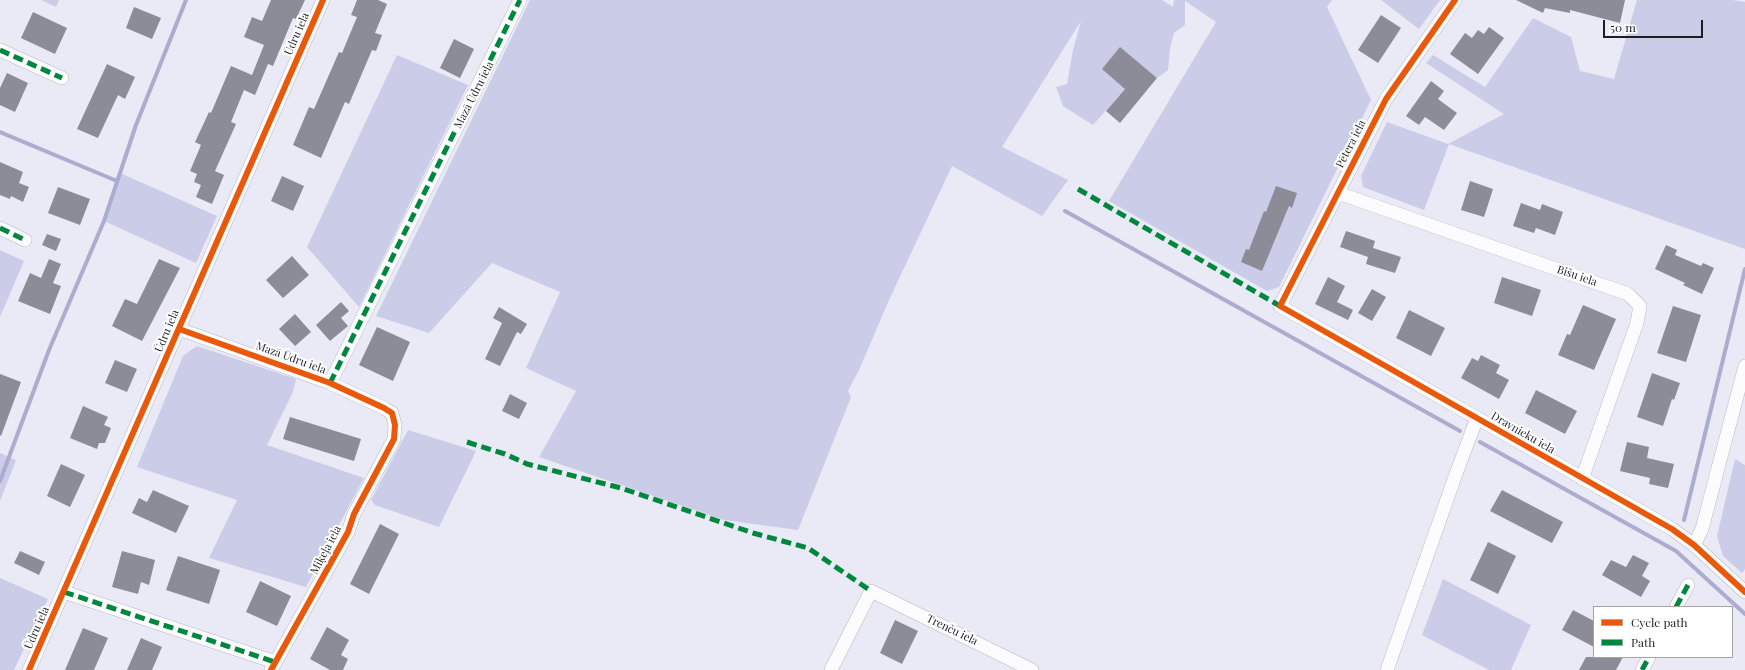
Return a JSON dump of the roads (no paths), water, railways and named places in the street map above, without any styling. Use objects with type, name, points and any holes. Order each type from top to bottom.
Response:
[{"type":"street","name":"Ūdru iela","points":[[29,670],[323,0]]},
{"type":"street","name":"Mazā Ūdru iela","points":[[330,383],[520,0]]},
{"type":"street","name":"Pētera iela","points":[[1280,306],[1386,99],[1455,0]]},
{"type":"street","points":[[0,50],[62,78]]},
{"type":"street","name":"Bišu iela","points":[[1338,193],[1628,294],[1640,306],[1637,323],[1582,479]]},
{"type":"street","points":[[0,228],[25,240]]},
{"type":"street","name":"Dravnieku iela","points":[[1280,306],[1672,529],[1694,546],[1745,592]]},
{"type":"street","name":"Mazā Ūdru iela","points":[[179,329],[330,383],[392,413]]},
{"type":"street","points":[[1694,546],[1702,529],[1741,401],[1745,366]]},
{"type":"street","name":"Miķeļa iela","points":[[64,592],[273,666],[348,532],[354,514],[394,439],[395,425],[392,413]]},
{"type":"street","points":[[1388,670],[1454,479],[1477,418]]},
{"type":"street","points":[[1677,606],[1688,586]]},
{"type":"street","name":"Trenču iela","points":[[831,670],[871,591],[1032,670]]},
{"type":"street","points":[[1642,670],[1648,658]]},
{"type":"waterway","points":[[0,481],[49,350],[104,221],[136,125],[186,0]]},
{"type":"waterway","points":[[0,132],[117,181]]},
{"type":"waterway","points":[[1065,211],[1460,431]]},
{"type":"waterway","points":[[1684,520],[1745,269]]},
{"type":"waterway","points":[[1480,442],[1676,551],[1745,614]]}]
